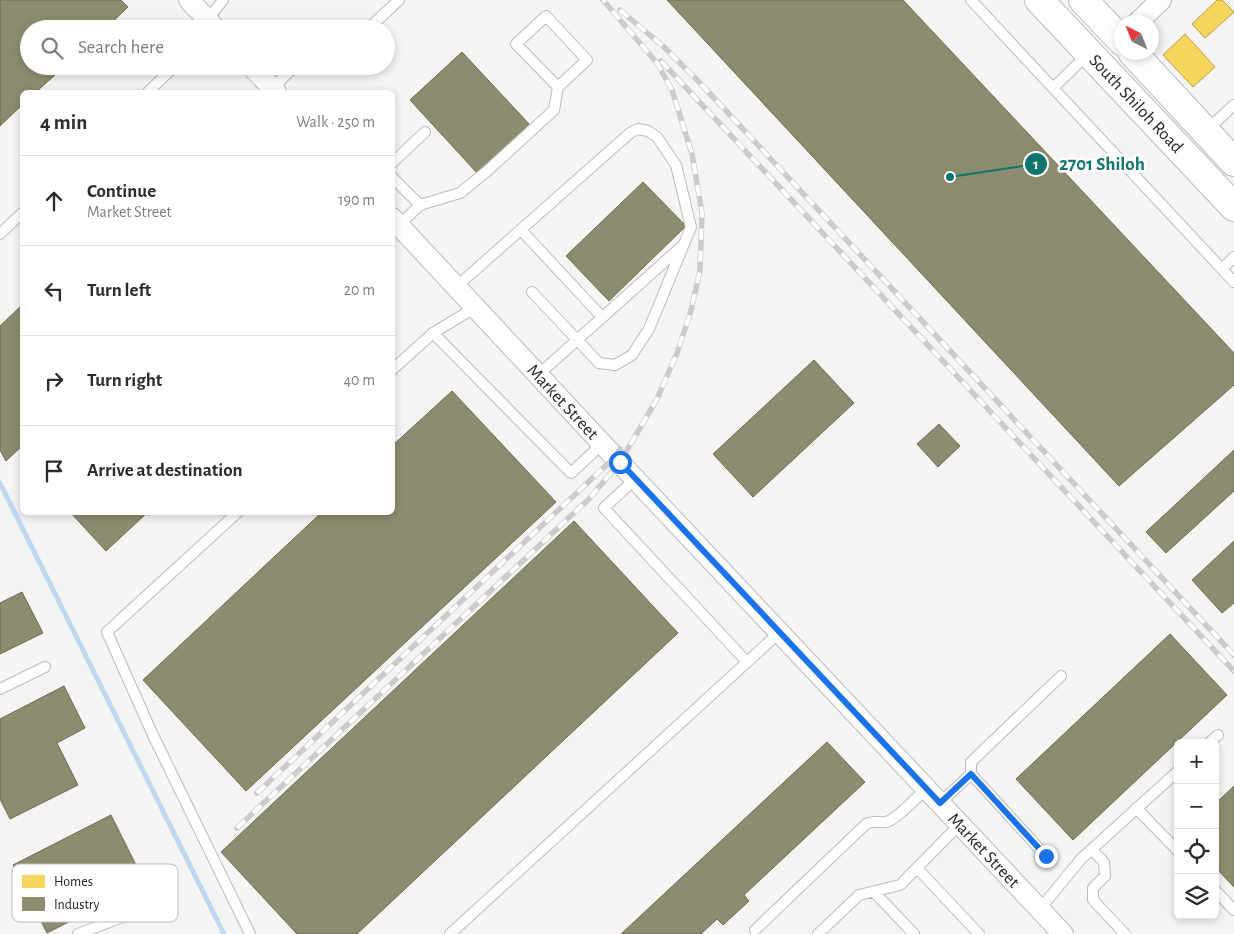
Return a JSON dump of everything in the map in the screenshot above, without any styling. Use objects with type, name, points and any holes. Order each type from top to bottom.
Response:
[{"type":"main road","name":"South Shiloh Road","points":[[1039,0],[1234,207]]},
{"type":"main road","name":"South Shiloh Road","points":[[1083,0],[1114,27]]},
{"type":"main road","name":"South Shiloh Road","points":[[1145,60],[1234,162]]},
{"type":"street","points":[[190,0],[208,20]]},
{"type":"street","points":[[1148,15],[1161,0]]},
{"type":"street","points":[[1089,53],[1114,44]]},
{"type":"street","points":[[260,75],[274,90]]},
{"type":"street","name":"Market Street","points":[[396,221],[602,444],[1063,934]]},
{"type":"lane","points":[[215,20],[223,0]]},
{"type":"lane","points":[[378,20],[399,0]]},
{"type":"lane","points":[[971,0],[1234,282]]},
{"type":"lane","points":[[396,221],[420,205],[460,193],[554,110],[558,87],[587,60],[546,16],[516,44],[558,87]]},
{"type":"lane","points":[[1053,88],[1089,53]]},
{"type":"lane","points":[[150,90],[166,75]]},
{"type":"lane","points":[[274,90],[286,75]]},
{"type":"lane","points":[[1206,131],[1234,105]]},
{"type":"lane","points":[[456,287],[630,133],[638,129],[648,131],[657,137],[676,165],[691,226],[649,329],[632,355],[615,365],[599,363],[532,292]]},
{"type":"lane","points":[[395,160],[425,132]]},
{"type":"lane","points":[[395,180],[420,205]]},
{"type":"lane","points":[[0,234],[20,214]]},
{"type":"lane","points":[[520,230],[602,318]]},
{"type":"lane","points":[[538,374],[683,245]]},
{"type":"lane","points":[[1222,269],[1234,258]]},
{"type":"lane","points":[[395,367],[433,333],[476,308]]},
{"type":"lane","points":[[433,333],[571,473],[602,444]]},
{"type":"lane","points":[[635,479],[604,508],[747,662]]},
{"type":"lane","points":[[235,515],[107,632],[152,732],[250,934]]},
{"type":"lane","points":[[450,934],[780,632]]},
{"type":"lane","points":[[0,689],[45,667]]},
{"type":"lane","points":[[940,803],[971,774],[972,762],[1061,676]]},
{"type":"lane","points":[[1214,739],[1218,735]]},
{"type":"lane","points":[[971,774],[1046,856]]},
{"type":"lane","points":[[1040,909],[1081,859],[1174,775]]},
{"type":"lane","points":[[755,930],[866,824],[871,821],[885,822],[894,818],[927,788]]},
{"type":"lane","points":[[1136,808],[1174,847]]},
{"type":"lane","points":[[818,934],[859,896],[900,885],[960,824]]},
{"type":"lane","points":[[1092,850],[1104,862],[1105,876],[1093,888],[1093,900],[1126,934]]},
{"type":"lane","points":[[917,868],[979,934]]},
{"type":"lane","points":[[874,892],[914,934]]},
{"type":"lane","points":[[1219,894],[1234,910]]},
{"type":"lane","points":[[78,934],[109,922]]},
{"type":"building: Homes","points":[[1217,0],[1222,0],[1234,12],[1205,38],[1192,24]]},
{"type":"building: Homes","points":[[1185,34],[1215,67],[1193,87],[1163,55]]},
{"type":"building: Industry","points":[[0,0],[121,0],[128,7],[114,20],[20,20],[20,75],[55,75],[38,90],[20,90],[20,107],[0,126]]},
{"type":"building: Industry","points":[[667,0],[903,0],[1234,353],[1234,385],[1119,486]]},
{"type":"building: Industry","points":[[462,52],[530,125],[477,173],[410,100]]},
{"type":"building: Industry","points":[[643,182],[686,226],[609,301],[566,256]]},
{"type":"building: Industry","points":[[20,307],[20,448],[6,461],[0,450],[0,326]]},
{"type":"building: Industry","points":[[814,360],[854,403],[753,497],[713,454]]},
{"type":"building: Industry","points":[[452,391],[556,502],[246,791],[143,680],[319,515],[395,515],[395,443]]},
{"type":"building: Industry","points":[[939,424],[960,446],[938,467],[917,444]]},
{"type":"building: Industry","points":[[1234,450],[1234,491],[1166,553],[1146,532]]},
{"type":"building: Industry","points":[[73,515],[145,515],[106,551]]},
{"type":"building: Industry","points":[[574,521],[678,633],[357,934],[297,934],[221,852]]},
{"type":"building: Industry","points":[[1234,541],[1234,603],[1222,613],[1192,580]]},
{"type":"building: Industry","points":[[22,592],[43,633],[0,654],[0,603]]},
{"type":"building: Industry","points":[[1170,634],[1227,695],[1180,739],[1174,739],[1174,745],[1073,840],[1016,779]]},
{"type":"building: Industry","points":[[64,686],[85,728],[57,743],[78,785],[10,819],[0,799],[0,719]]},
{"type":"building: Industry","points":[[827,742],[865,782],[744,895],[749,901],[723,925],[717,919],[701,934],[621,934]]},
{"type":"building: Industry","points":[[1234,786],[1234,887],[1219,871],[1219,800]]},
{"type":"building: Industry","points":[[111,815],[136,864],[15,864]]},
{"type":"building: Industry","points":[[42,922],[69,922],[47,933]]},
{"type":"waterway","points":[[0,483],[224,934]]},
{"type":"railway","points":[[237,828],[589,499],[620,462],[657,399],[677,353],[691,311],[700,270],[702,213],[692,154],[672,90],[657,63],[603,0]]},
{"type":"railway","points":[[620,10],[664,47],[700,83],[1234,655]]},
{"type":"railway","points":[[661,61],[1234,671]]},
{"type":"railway","points":[[257,793],[615,457],[620,449]]},
{"type":"place","name":"2701 Shiloh","points":[[950,177]]},
{"type":"route","points":[[620,462],[940,803],[971,774],[1046,856]]}]
